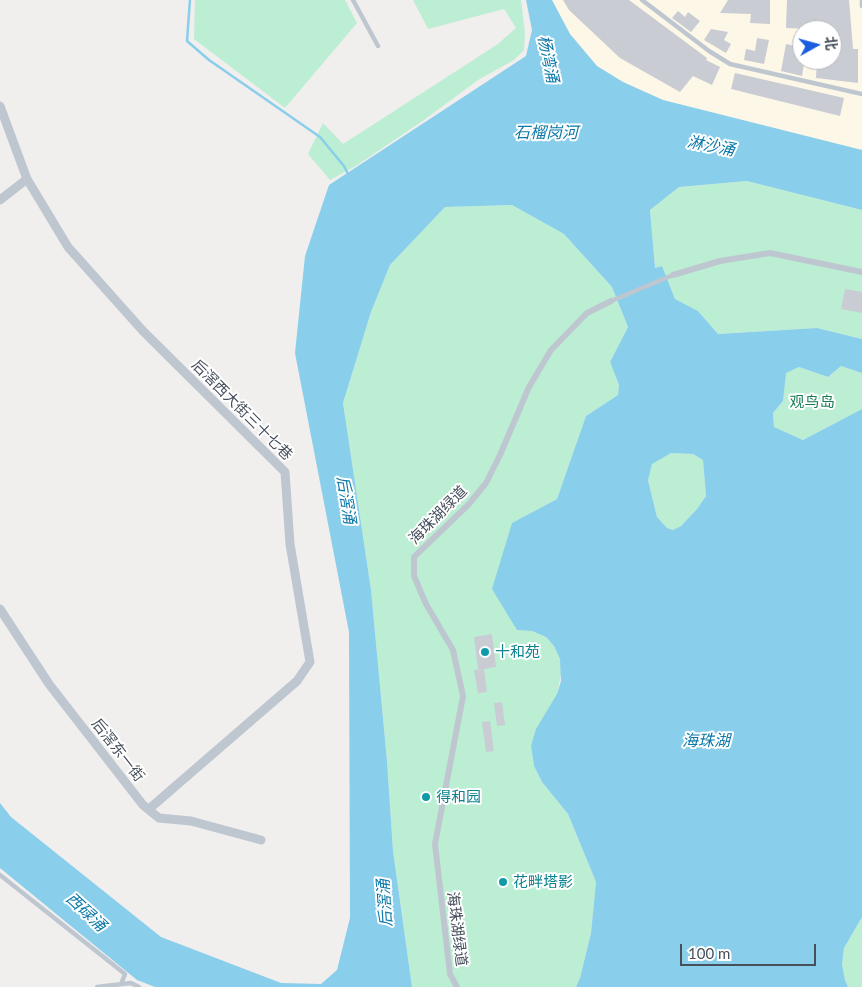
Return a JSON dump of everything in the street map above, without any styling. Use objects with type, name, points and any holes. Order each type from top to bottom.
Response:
[{"type":"street","name":"后滘西大街三十七巷","points":[[0,106],[27,179],[68,247],[143,331],[285,472],[290,544],[310,662],[297,681],[148,809]]},
{"type":"street","points":[[0,200],[27,179]]},
{"type":"street","points":[[673,275],[720,261],[770,252],[862,272]]},
{"type":"street","name":"海珠湖绿道","points":[[457,987],[450,974],[434,844],[463,696],[454,650],[426,604],[414,576],[414,557],[469,504],[486,484],[529,387],[551,350],[587,313],[611,302]]},
{"type":"street","name":"后滘东一街","points":[[0,610],[49,684],[143,805],[159,818],[192,821],[261,840]]},
{"type":"lane","points":[[354,0],[378,46]]},
{"type":"lane","points":[[642,0],[664,18],[730,64],[862,94]]},
{"type":"lane","points":[[862,0],[862,6]]},
{"type":"lane","points":[[611,302],[673,275]]},
{"type":"lane","points":[[0,875],[125,974],[121,984]]},
{"type":"lane","points":[[97,987],[131,983],[139,987]]},
{"type":"shaded area","points":[[552,0],[862,0],[862,150],[663,100],[623,82],[597,66],[570,34]]},
{"type":"green space","points":[[195,0],[345,0],[357,23],[285,108],[194,39]]},
{"type":"green space","points":[[413,0],[521,0],[525,33],[524,50],[514,60],[478,80],[424,120],[356,166],[330,180],[308,154],[323,123],[343,144],[498,44],[516,28],[504,9],[428,29]]},
{"type":"green space","points":[[747,181],[862,210],[862,339],[817,328],[718,334],[698,311],[675,299],[662,266],[655,268],[650,210],[679,187]]},
{"type":"green space","points":[[512,205],[564,234],[612,287],[628,327],[610,362],[619,385],[618,395],[586,416],[557,499],[512,523],[517,630],[532,631],[546,637],[554,646],[560,659],[562,670],[557,694],[531,746],[534,766],[542,782],[568,814],[596,882],[591,933],[576,987],[412,987],[393,851],[387,761],[371,590],[343,403],[371,312],[390,265],[445,207]]},
{"type":"green space","name":"观鸟岛","points":[[841,366],[862,373],[862,409],[803,440],[774,427],[773,413],[783,401],[785,373],[799,367],[828,377]]},
{"type":"green space","points":[[671,453],[693,454],[703,460],[706,496],[681,526],[673,530],[667,528],[657,517],[648,479],[652,463]]},
{"type":"green space","points":[[862,917],[862,987],[848,987],[842,964],[844,948]]},
{"type":"water","name":"海珠湖","points":[[526,0],[552,0],[570,34],[597,66],[623,82],[663,100],[862,150],[862,210],[747,181],[679,187],[650,210],[655,268],[662,266],[675,299],[698,311],[718,334],[817,328],[862,339],[862,373],[841,366],[828,377],[799,367],[786,373],[783,401],[773,413],[774,427],[803,440],[862,409],[862,917],[844,948],[842,964],[848,987],[576,987],[591,933],[596,882],[568,814],[542,782],[534,766],[531,746],[536,729],[557,694],[561,681],[560,659],[554,646],[546,637],[532,631],[517,630],[492,589],[512,523],[557,499],[586,416],[618,395],[619,385],[610,362],[628,327],[612,287],[564,234],[512,205],[445,207],[390,265],[371,312],[343,403],[371,590],[387,761],[393,851],[412,987],[155,987],[137,980],[0,868],[0,803],[11,817],[161,937],[281,983],[321,984],[337,970],[350,918],[349,632],[295,353],[305,256],[329,185],[526,56],[532,30]],"holes":[[[671,453],[693,454],[703,460],[706,496],[681,526],[673,530],[667,528],[657,517],[648,480],[652,464]]]},
{"type":"building","points":[[563,0],[629,0],[707,58],[706,60],[720,67],[712,85],[693,76],[680,92],[620,58],[569,10]]},
{"type":"building","points":[[728,0],[770,0],[770,24],[750,23],[751,14],[720,13]]},
{"type":"building","points":[[787,0],[849,0],[853,49],[858,49],[858,83],[816,78],[816,70],[842,70],[842,20],[792,20],[792,28],[786,28]]},
{"type":"building","points":[[678,11],[685,17],[688,12],[700,21],[691,32],[672,18]]},
{"type":"building","points":[[711,29],[728,32],[724,40],[731,44],[726,53],[704,40]]},
{"type":"building","points":[[757,38],[769,40],[764,64],[744,60],[746,49],[755,51]]},
{"type":"building","points":[[786,44],[792,45],[792,70],[803,70],[802,76],[781,71]]},
{"type":"building","points":[[735,73],[844,98],[840,116],[731,89]]},
{"type":"building","points":[[845,289],[862,292],[862,313],[841,309]]},
{"type":"building","name":"十和苑","points":[[492,634],[496,667],[478,670],[474,637]]},
{"type":"building","points":[[484,669],[487,692],[478,693],[474,670]]},
{"type":"building","points":[[502,702],[505,725],[497,726],[494,703]]},
{"type":"building","points":[[490,721],[494,751],[486,752],[482,722]]},
{"type":"waterway","points":[[190,0],[187,41],[209,60],[320,137],[344,166],[349,176]]},
{"type":"place","name":"十和苑","points":[[485,652]]},
{"type":"place","name":"得和园","points":[[426,797]]},
{"type":"place","name":"花畔塔影","points":[[503,882]]},
{"type":"water label","name":"杨湾涌","points":[[548,59]]},
{"type":"water label","name":"石榴岗河","points":[[546,133]]},
{"type":"water label","name":"淋沙涌","points":[[711,146]]},
{"type":"water label","name":"后滘涌","points":[[346,500]]},
{"type":"water label","name":"后滘涌","points":[[385,903]]},
{"type":"water label","name":"西碌涌","points":[[86,912]]}]
